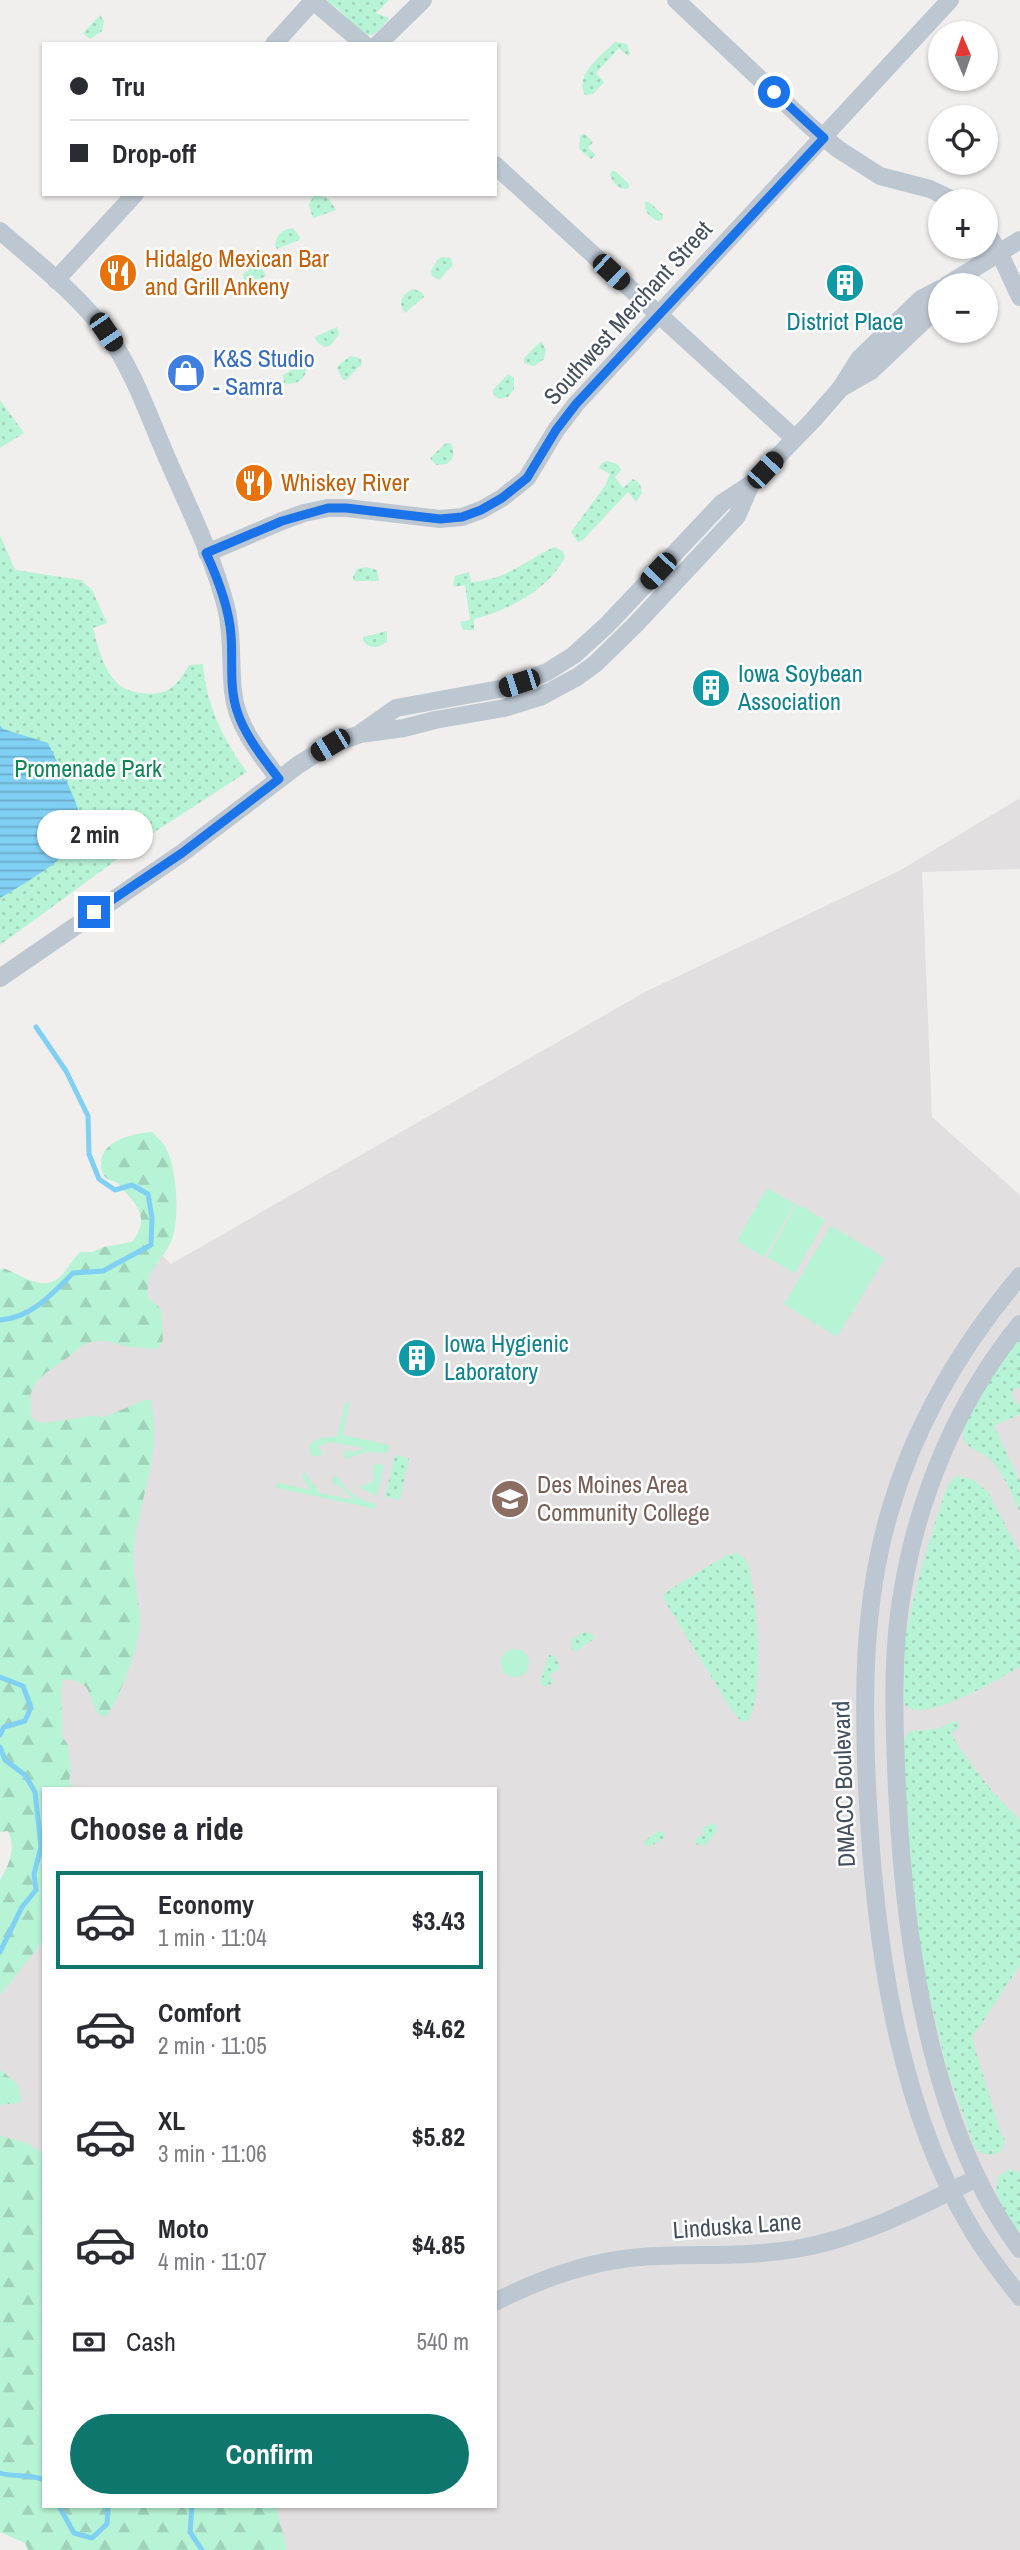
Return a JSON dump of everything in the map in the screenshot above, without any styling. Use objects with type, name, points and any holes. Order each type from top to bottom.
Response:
[{"type":"street","points":[[380,42],[422,0]]},
{"type":"street","points":[[676,0],[824,138],[880,176],[928,189]]},
{"type":"street","name":"Southwest Merchant Street","points":[[206,553],[282,521],[328,508],[440,519],[462,517],[502,498],[527,478],[556,430],[576,404],[950,0]]},
{"type":"street","points":[[276,42],[312,1],[362,42]]},
{"type":"street","points":[[497,167],[794,438]]},
{"type":"street","points":[[57,280],[133,196]]},
{"type":"street","points":[[0,231],[57,280],[106,332],[118,351],[144,403],[218,580],[228,620],[236,710],[243,728],[279,779]]},
{"type":"street","points":[[967,273],[1020,240]]},
{"type":"street","points":[[999,252],[1020,297]]},
{"type":"street","points":[[0,978],[182,853],[279,779],[330,745],[359,734],[396,708],[505,688],[532,679],[587,645],[722,503],[751,484],[813,421],[840,389],[859,359],[921,299],[928,296]]},
{"type":"street","points":[[840,389],[871,371],[928,317]]},
{"type":"street","name":"DMACC Boulevard","points":[[1020,1276],[983,1321],[930,1409],[896,1493],[882,1539],[872,1590],[866,1646],[864,1722],[871,1860],[885,1972],[913,2090],[951,2191],[972,2231],[1020,2297]]},
{"type":"street","points":[[1020,1324],[969,1400],[946,1446],[925,1499],[903,1587],[895,1650],[893,1702],[901,1863],[912,1954],[926,2022],[953,2119],[977,2178],[1020,2249]]},
{"type":"street","name":"Linduska Lane","points":[[497,2301],[540,2280],[614,2260],[769,2252],[819,2244],[873,2226],[977,2178]]},
{"type":"shaded area","name":"Des Moines Area Community College","points":[[1020,798],[1020,869],[922,872],[932,1117],[1020,1195],[1020,2550],[202,2550],[192,2508],[497,2508],[497,1787],[42,1787],[42,2480],[0,2473],[0,1952],[22,1907],[0,1320],[151,1245],[171,1264],[645,992],[899,871]]},
{"type":"green space","points":[[322,0],[389,0],[376,13],[389,18],[380,29],[366,35],[355,28],[337,8]]},
{"type":"green space","points":[[100,15],[104,21],[102,31],[90,39],[83,33]]},
{"type":"green space","points":[[615,42],[627,44],[630,54],[628,56],[619,48],[596,73],[604,82],[593,94],[585,95],[583,80],[586,73],[596,59]]},
{"type":"green space","points":[[584,133],[593,142],[588,148],[596,155],[591,159],[579,149],[580,136]]},
{"type":"green space","points":[[611,171],[615,171],[629,184],[629,188],[617,186],[610,176]]},
{"type":"green space","points":[[313,197],[329,199],[336,210],[313,218],[309,205]]},
{"type":"green space","points":[[645,202],[649,202],[663,215],[663,219],[659,221],[650,216]]},
{"type":"green space","points":[[293,228],[300,237],[299,240],[277,249],[275,245],[279,235]]},
{"type":"green space","points":[[442,257],[451,258],[453,265],[439,280],[432,276],[431,271]]},
{"type":"green space","points":[[255,265],[261,266],[266,276],[255,281],[256,286],[245,291],[243,274]]},
{"type":"green space","points":[[413,289],[422,292],[424,297],[405,313],[401,306],[402,299]]},
{"type":"green space","points":[[337,327],[339,334],[330,346],[324,347],[316,341],[315,337]]},
{"type":"green space","points":[[541,341],[546,350],[544,359],[534,366],[524,363],[524,358]]},
{"type":"green space","points":[[351,356],[360,358],[362,364],[343,380],[337,368]]},
{"type":"green space","points":[[305,364],[306,369],[304,377],[293,383],[284,383],[283,375]]},
{"type":"green space","points":[[508,374],[514,378],[514,389],[508,397],[499,399],[493,394],[493,390]]},
{"type":"green space","points":[[0,400],[24,433],[0,448]]},
{"type":"green space","points":[[446,443],[452,446],[453,456],[447,464],[436,465],[430,458]]},
{"type":"green space","points":[[607,461],[617,464],[621,470],[615,477],[623,488],[633,479],[640,484],[642,493],[636,502],[628,492],[582,541],[578,542],[571,532],[605,486],[610,474],[599,468]]},
{"type":"green space","name":"Promenade Park","points":[[0,535],[15,570],[81,580],[92,590],[107,623],[93,628],[99,650],[108,671],[122,687],[141,693],[162,692],[175,685],[189,665],[203,664],[217,721],[247,772],[156,831],[0,945]]},
{"type":"green space","points":[[554,547],[563,551],[565,557],[549,579],[514,604],[474,619],[474,630],[463,630],[460,622],[470,620],[465,585],[455,587],[455,576],[469,572],[471,582],[494,578]]},
{"type":"green space","points":[[366,567],[377,570],[379,581],[354,581],[357,569]]},
{"type":"green space","points":[[387,631],[387,642],[380,646],[371,647],[363,641],[363,637]]},
{"type":"green space","points":[[152,1132],[166,1148],[173,1169],[176,1223],[166,1252],[151,1272],[148,1287],[148,1297],[161,1309],[163,1340],[159,1348],[153,1349],[105,1341],[85,1344],[38,1381],[30,1397],[30,1407],[33,1420],[44,1423],[90,1416],[104,1417],[151,1400],[154,1420],[152,1457],[134,1548],[134,1574],[140,1617],[138,1640],[123,1683],[106,1717],[98,1714],[84,1685],[63,1679],[62,1736],[68,1745],[71,1768],[69,1782],[72,1787],[42,1787],[42,1942],[0,1995],[0,1880],[9,1862],[12,1844],[8,1831],[0,1832],[0,1270],[3,1268],[33,1281],[48,1283],[62,1275],[80,1252],[92,1252],[132,1242],[140,1229],[139,1211],[119,1185],[105,1176],[101,1163],[103,1155],[113,1143],[137,1134]]},
{"type":"green space","points":[[767,1188],[795,1204],[764,1257],[737,1241]]},
{"type":"green space","points":[[797,1204],[825,1220],[795,1273],[767,1257]]},
{"type":"green space","points":[[831,1226],[885,1258],[837,1337],[784,1304]]},
{"type":"green space","points":[[1020,1334],[1020,1387],[1011,1392],[1016,1405],[1020,1403],[1020,1414],[994,1426],[1020,1482],[1020,1512],[996,1465],[968,1445],[963,1433],[974,1405]]},
{"type":"green space","points":[[350,1400],[343,1435],[389,1445],[388,1453],[365,1452],[346,1459],[344,1450],[356,1452],[364,1448],[330,1442],[317,1447],[322,1451],[321,1456],[313,1456],[309,1451],[310,1444],[320,1438],[337,1437],[345,1404]]},
{"type":"green space","points":[[395,1455],[409,1458],[400,1500],[385,1497]]},
{"type":"green space","points":[[374,1464],[384,1465],[377,1496],[358,1487],[373,1482]]},
{"type":"green space","points":[[304,1472],[320,1493],[354,1500],[333,1483],[332,1477],[337,1476],[353,1495],[376,1504],[375,1509],[274,1487],[279,1483],[310,1490],[302,1476]]},
{"type":"green space","points":[[956,1476],[972,1479],[988,1492],[1020,1553],[1020,1667],[962,1698],[944,1705],[915,1710],[905,1705],[902,1683],[907,1630],[913,1600],[944,1495]]},
{"type":"green space","points":[[736,1553],[745,1559],[750,1572],[758,1643],[756,1693],[746,1722],[740,1720],[729,1706],[663,1598],[666,1592],[725,1556]]},
{"type":"green space","points":[[584,1632],[593,1634],[594,1639],[572,1651],[571,1640]]},
{"type":"green space","points":[[515,1649],[525,1653],[529,1663],[525,1673],[515,1677],[505,1673],[501,1663],[505,1653]]},
{"type":"green space","points":[[549,1655],[555,1656],[560,1668],[550,1675],[554,1682],[545,1687],[541,1681]]},
{"type":"green space","points":[[955,1721],[959,1727],[951,1733],[966,1757],[991,1790],[1020,1820],[1020,1965],[972,2038],[1005,2142],[1002,2150],[992,2155],[981,2153],[975,2148],[947,2069],[923,1969],[912,1892],[903,1748],[906,1735],[912,1731],[937,1729]]},
{"type":"green space","points":[[711,1823],[716,1826],[716,1832],[706,1845],[697,1845],[695,1840],[705,1833],[702,1829]]},
{"type":"green space","points":[[660,1831],[665,1833],[664,1838],[651,1846],[645,1845],[645,1840]]},
{"type":"green space","points":[[0,2069],[18,2085],[22,2102],[0,2105]]},
{"type":"green space","points":[[0,2136],[27,2143],[42,2153],[42,2508],[276,2508],[287,2550],[28,2550],[25,2543],[0,2532]]},
{"type":"green space","points":[[1011,2169],[1020,2173],[1020,2233],[998,2197],[997,2182],[1001,2174]]},
{"type":"water","points":[[0,725],[3,729],[48,743],[70,789],[83,827],[82,835],[68,852],[0,898]]},
{"type":"waterway","points":[[0,1320],[31,1310],[49,1297],[73,1273],[103,1271],[151,1245],[152,1218],[148,1194],[132,1185],[115,1190],[99,1179],[89,1154],[88,1116],[66,1071],[36,1027]]},
{"type":"waterway","points":[[0,1677],[23,1686],[31,1707],[25,1721],[4,1727],[0,1735]]},
{"type":"waterway","points":[[0,1747],[5,1760],[25,1775],[35,1792],[41,1847],[34,1874],[36,1890],[22,1907],[0,1952]]},
{"type":"waterway","points":[[0,2473],[42,2479]]},
{"type":"waterway","points":[[60,2508],[74,2533],[92,2538],[107,2524],[108,2508]]},
{"type":"waterway","points":[[192,2508],[190,2532],[202,2550]]},
{"type":"place","name":"Hidalgo Mexican Bar and Grill Ankeny","points":[[118,273]]},
{"type":"place","name":"District Place","points":[[845,283]]},
{"type":"place","name":"K&S Studio - Samra","points":[[186,373]]},
{"type":"place","name":"Whiskey River","points":[[254,483]]},
{"type":"place","name":"Iowa Soybean Association","points":[[711,688]]},
{"type":"place","name":"Iowa Hygienic Laboratory","points":[[417,1358]]},
{"type":"place","name":"Des Moines Area Community College","points":[[510,1499]]},
{"type":"route","points":[[94,912],[182,853],[279,779],[243,728],[236,710],[231,633],[226,606],[206,553],[282,521],[328,508],[440,519],[462,517],[502,498],[527,478],[556,430],[576,404],[824,138],[774,92]]}]
